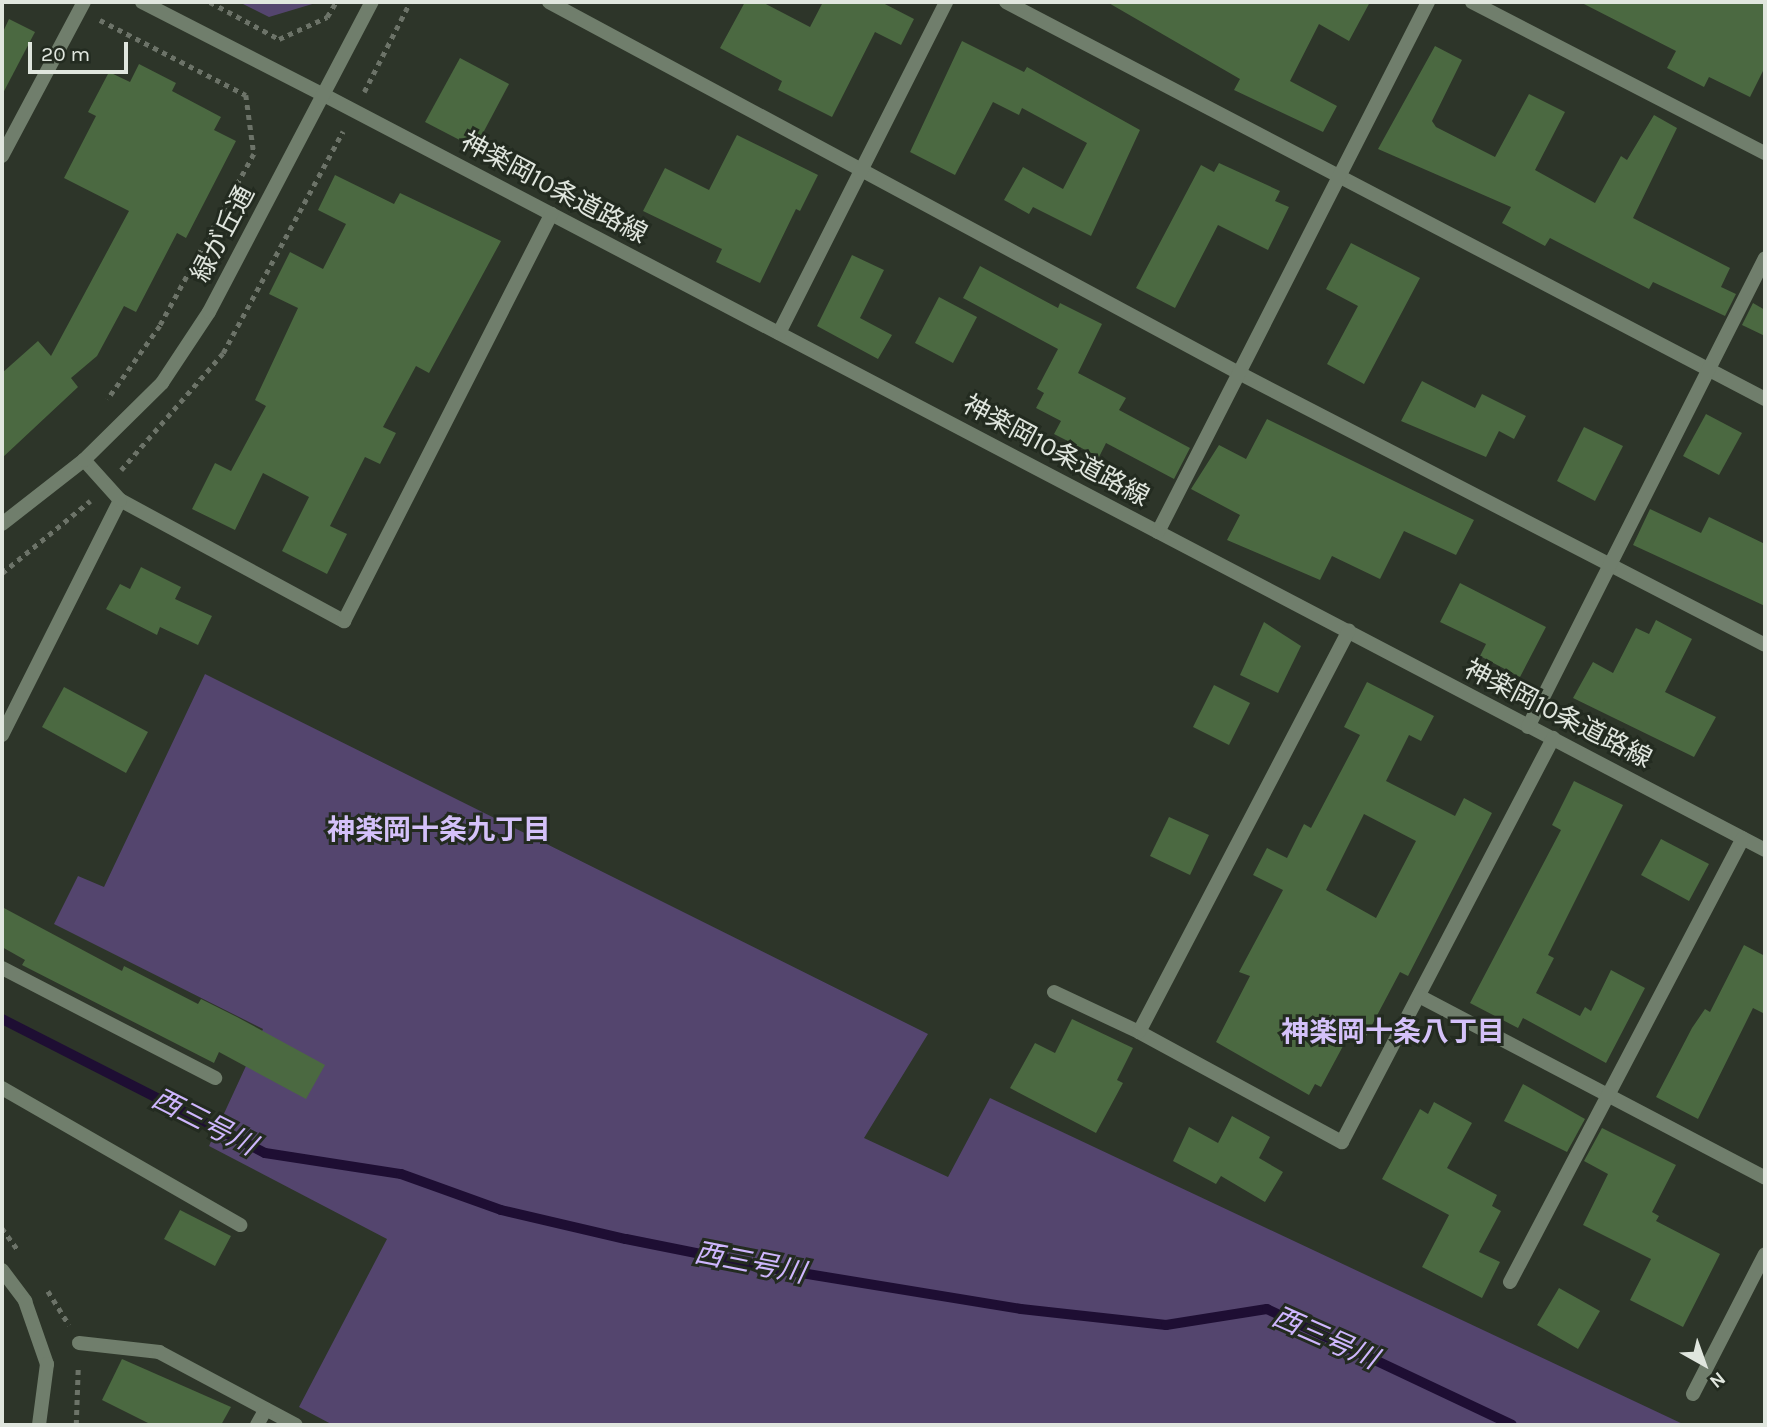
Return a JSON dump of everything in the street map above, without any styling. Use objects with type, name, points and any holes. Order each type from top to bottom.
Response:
[{"type":"street","points":[[142,2],[324,95]]},
{"type":"street","name":"緑が丘通","points":[[2,524],[84,460],[162,383],[209,312],[372,2]]},
{"type":"street","points":[[550,2],[862,166],[1239,373],[1765,645]]},
{"type":"street","points":[[779,333],[946,2]]},
{"type":"street","points":[[1006,2],[1765,400]]},
{"type":"street","points":[[1158,532],[1428,2]]},
{"type":"street","points":[[1472,2],[1765,153]]},
{"type":"street","points":[[2,156],[82,6]]},
{"type":"street","name":"神楽岡10条道路線","points":[[324,95],[1765,850]]},
{"type":"street","points":[[84,460],[120,500],[344,621],[551,214]]},
{"type":"street","points":[[1528,727],[1765,258]]},
{"type":"street","points":[[2,735],[120,500]]},
{"type":"street","points":[[1139,1032],[1349,631]]},
{"type":"street","points":[[1054,992],[1139,1032],[1342,1142],[1553,738]]},
{"type":"street","points":[[1510,1282],[1742,838]]},
{"type":"street","points":[[2,968],[215,1078]]},
{"type":"street","points":[[1419,996],[1765,1178]]},
{"type":"street","points":[[2,1088],[240,1225]]},
{"type":"street","points":[[1693,1394],[1765,1254]]},
{"type":"street","points":[[2,1270],[25,1301],[47,1364],[38,1425]]},
{"type":"street","points":[[79,1343],[159,1352],[296,1425]]},
{"type":"street","points":[[257,1425],[266,1409]]},
{"type":"path","points":[[210,2],[279,39],[327,17],[336,2]]},
{"type":"path","points":[[354,111],[410,2]]},
{"type":"path","points":[[82,6],[246,95],[254,154],[160,326],[106,403]]},
{"type":"path","points":[[76,1425],[79,1343]]},
{"type":"shaded area","points":[[239,2],[319,2],[269,17]]},
{"type":"shaded area","points":[[205,674],[928,1034],[864,1138],[948,1177],[990,1098],[1685,1425],[333,1425],[299,1407],[387,1239],[209,1146],[263,1029],[54,924],[78,876],[104,887]]},
{"type":"building","points":[[745,2],[762,2],[810,27],[823,2],[881,2],[914,19],[901,45],[875,32],[832,117],[778,90],[782,81],[720,48]]},
{"type":"building","points":[[1107,2],[1370,2],[1349,41],[1319,24],[1290,81],[1337,106],[1323,132],[1234,90],[1240,79]]},
{"type":"building","points":[[1580,2],[1765,2],[1765,67],[1750,97],[1709,77],[1704,87],[1667,68],[1676,51]]},
{"type":"building","points":[[9,19],[35,32],[2,95],[2,34]]},
{"type":"building","points":[[962,41],[1024,72],[1027,67],[1140,130],[1091,236],[1033,207],[1029,214],[1004,200],[1023,167],[1063,189],[1087,143],[1022,108],[1019,115],[993,102],[955,175],[910,152]]},
{"type":"building","points":[[1435,46],[1462,60],[1432,121],[1436,127],[1495,157],[1529,94],[1565,112],[1535,170],[1595,203],[1621,156],[1627,160],[1654,115],[1677,128],[1633,218],[1730,268],[1721,287],[1736,294],[1725,316],[1653,282],[1649,289],[1550,238],[1545,246],[1502,223],[1511,207],[1378,149]]},
{"type":"building","points":[[460,58],[509,84],[475,148],[425,122]]},
{"type":"building","points":[[139,64],[176,83],[172,91],[221,117],[214,130],[236,141],[186,238],[177,233],[136,312],[124,306],[97,356],[71,378],[78,387],[2,458],[2,373],[38,341],[51,356],[129,211],[64,178],[96,116],[88,112],[109,72],[130,82]]},
{"type":"building","points":[[737,135],[818,175],[800,211],[796,209],[760,283],[716,262],[722,249],[643,211],[665,168],[709,190]]},
{"type":"building","points":[[1219,163],[1280,191],[1275,201],[1289,207],[1268,250],[1218,225],[1175,308],[1136,288],[1201,165],[1214,172]]},
{"type":"building","points":[[335,175],[394,204],[400,193],[501,241],[429,373],[416,366],[383,427],[396,433],[380,464],[365,457],[330,526],[347,534],[327,574],[282,551],[309,497],[263,473],[235,530],[192,509],[215,463],[231,471],[266,406],[255,400],[298,308],[269,294],[290,252],[323,269],[346,224],[318,210]]},
{"type":"building","points":[[1351,243],[1420,278],[1364,384],[1327,364],[1358,306],[1326,289]]},
{"type":"building","points":[[852,255],[884,270],[860,318],[892,335],[878,359],[817,326]]},
{"type":"building","points":[[980,266],[1058,308],[1060,303],[1102,324],[1078,373],[1126,398],[1119,410],[1190,448],[1174,479],[1106,443],[1099,457],[1054,434],[1061,421],[1036,408],[1044,393],[1037,389],[1058,349],[963,298]]},
{"type":"building","points":[[939,297],[977,317],[953,363],[915,343]]},
{"type":"building","points":[[1753,303],[1765,310],[1765,336],[1742,325]]},
{"type":"building","points":[[1422,381],[1475,408],[1482,394],[1526,416],[1514,439],[1499,431],[1486,457],[1401,421]]},
{"type":"building","points":[[1706,414],[1742,433],[1719,475],[1683,456]]},
{"type":"building","points":[[1267,419],[1474,520],[1456,555],[1404,531],[1380,579],[1332,556],[1320,580],[1227,540],[1240,515],[1191,489],[1219,445],[1246,459]]},
{"type":"building","points":[[1584,427],[1623,446],[1595,501],[1557,481]]},
{"type":"building","points":[[1650,509],[1701,533],[1709,517],[1765,544],[1765,606],[1633,545]]},
{"type":"building","points":[[141,567],[181,587],[175,599],[212,616],[198,645],[160,627],[157,635],[106,609],[120,584],[130,589]]},
{"type":"building","points":[[1460,583],[1546,627],[1520,677],[1480,656],[1486,644],[1440,622]]},
{"type":"building","points":[[1656,620],[1692,639],[1665,692],[1716,717],[1694,757],[1573,698],[1593,662],[1613,673],[1636,628],[1649,634]]},
{"type":"building","points":[[1264,622],[1301,646],[1278,693],[1240,675]]},
{"type":"building","points":[[1367,682],[1434,716],[1421,741],[1409,735],[1386,781],[1455,816],[1464,798],[1492,813],[1408,976],[1400,972],[1364,1040],[1350,1033],[1321,1087],[1315,1084],[1309,1095],[1216,1042],[1250,976],[1239,972],[1283,890],[1253,875],[1267,848],[1287,858],[1304,824],[1311,828],[1360,735],[1344,727]],"holes":[[[1364,814],[1416,841],[1376,918],[1326,890]]]},
{"type":"building","points":[[1214,685],[1250,703],[1229,745],[1193,727]]},
{"type":"building","points":[[64,687],[148,732],[126,773],[42,727]]},
{"type":"building","points":[[1574,781],[1623,805],[1548,955],[1554,958],[1536,993],[1580,1016],[1585,1007],[1591,1011],[1611,970],[1645,988],[1606,1063],[1523,1018],[1518,1028],[1470,1003],[1561,830],[1552,825]]},
{"type":"building","points":[[1169,817],[1209,835],[1190,875],[1150,856]]},
{"type":"building","points":[[1661,839],[1709,864],[1689,901],[1641,875]]},
{"type":"building","points":[[2,907],[122,971],[124,966],[198,1004],[201,999],[325,1065],[306,1099],[219,1052],[214,1063],[22,965],[25,960],[2,947]]},
{"type":"building","points":[[1744,945],[1765,956],[1765,1014],[1753,1008],[1698,1119],[1656,1097],[1692,1028],[1705,1009],[1710,1012]]},
{"type":"building","points":[[1072,1019],[1133,1048],[1117,1080],[1123,1083],[1096,1133],[1010,1088],[1035,1043],[1055,1053]]},
{"type":"building","points":[[1523,1084],[1585,1119],[1567,1152],[1504,1121]]},
{"type":"building","points":[[1434,1102],[1472,1123],[1447,1168],[1497,1195],[1492,1206],[1501,1211],[1479,1252],[1500,1262],[1482,1298],[1422,1267],[1449,1215],[1382,1179],[1420,1109],[1428,1114]]},
{"type":"building","points":[[1232,1116],[1270,1137],[1259,1158],[1283,1172],[1265,1202],[1221,1176],[1216,1184],[1173,1161],[1189,1127],[1218,1143]]},
{"type":"building","points":[[1602,1128],[1676,1165],[1652,1212],[1659,1216],[1656,1221],[1720,1254],[1683,1327],[1630,1300],[1651,1259],[1583,1225],[1608,1174],[1584,1161]]},
{"type":"building","points":[[180,1210],[231,1236],[215,1266],[164,1239]]},
{"type":"building","points":[[1559,1288],[1600,1311],[1578,1349],[1537,1325]]},
{"type":"building","points":[[122,1359],[231,1407],[221,1425],[152,1425],[102,1400]]},
{"type":"waterway","name":"西三号川","points":[[2,1019],[265,1153],[401,1174],[501,1210],[626,1239],[771,1268],[1021,1309],[1166,1325],[1267,1309],[1512,1425]]},
{"type":"district","name":"神楽岡十条九丁目","points":[[439,830]]},
{"type":"district","name":"神楽岡十条八丁目","points":[[1393,1032]]}]
